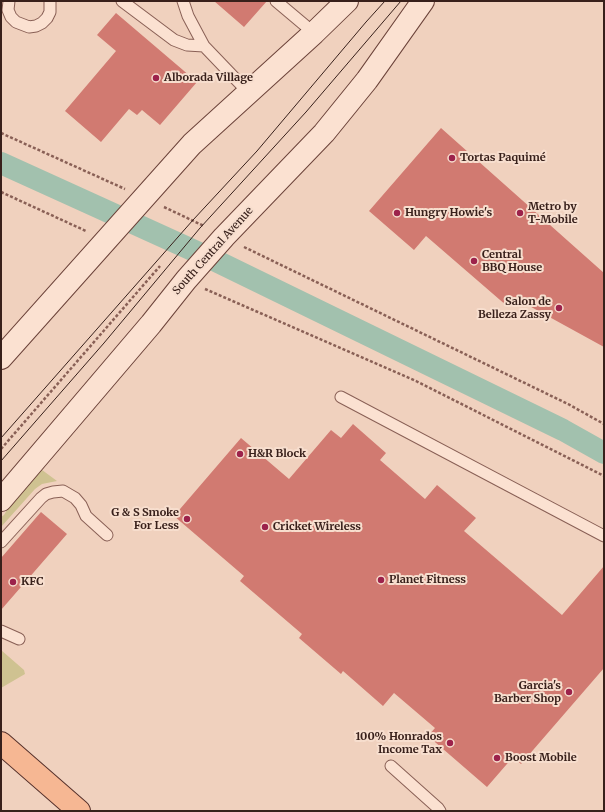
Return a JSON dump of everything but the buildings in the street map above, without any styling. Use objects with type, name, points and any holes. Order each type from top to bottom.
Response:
[{"type":"main road","points":[[1,358],[192,144],[347,1]]},
{"type":"main road","name":"South Central Avenue","points":[[1,500],[151,324],[194,284],[224,237],[324,133],[367,80],[423,1]]},
{"type":"main road","points":[[1,743],[79,811]]},
{"type":"lane","points":[[9,1],[8,10],[11,16],[16,22],[29,27],[36,26],[47,18],[50,12],[50,1]]},
{"type":"lane","points":[[122,1],[174,40],[187,44],[204,46]]},
{"type":"lane","points":[[183,1],[188,16],[204,46],[249,93]]},
{"type":"lane","points":[[276,1],[314,33]]},
{"type":"lane","points":[[341,397],[604,536]]},
{"type":"lane","points":[[1,542],[41,498],[53,492],[62,491],[76,498],[86,516],[107,535]]},
{"type":"lane","points":[[1,631],[19,639]]},
{"type":"lane","points":[[391,766],[440,811]]},
{"type":"path","points":[[1,133],[193,220],[224,237],[568,404],[604,424]]},
{"type":"path","points":[[1,192],[106,240]]},
{"type":"path","points":[[1,449],[160,266]]},
{"type":"path","points":[[194,284],[416,381],[604,476]]},
{"type":"shaded area","points":[[34,464],[57,481],[42,484],[35,489],[1,527],[1,517],[4,515]]},
{"type":"shaded area","points":[[1,650],[24,670],[25,674],[1,688]]},
{"type":"waterway","points":[[1,163],[210,258],[563,430],[604,453]]},
{"type":"tram line","points":[[1,438],[193,220],[257,151],[385,1]]},
{"type":"tram line","points":[[1,461],[104,343],[200,228],[306,112],[401,1]]},
{"type":"place","name":"Alborada Village","points":[[156,78]]},
{"type":"place","name":"Tortas Paquimé","points":[[452,158]]},
{"type":"place","name":"Hungry Howie's","points":[[397,213]]},
{"type":"place","name":"Metro by T-Mobile","points":[[520,213]]},
{"type":"place","name":"Central BBQ House","points":[[474,261]]},
{"type":"place","name":"Salon de Belleza Zassy","points":[[559,308]]},
{"type":"place","name":"H&R Block","points":[[240,454]]},
{"type":"place","name":"G & S Smoke For Less","points":[[187,519]]},
{"type":"place","name":"Cricket Wireless","points":[[265,527]]},
{"type":"place","name":"Planet Fitness","points":[[381,580]]},
{"type":"place","name":"KFC","points":[[13,582]]},
{"type":"place","name":"Garcia's Barber Shop","points":[[569,692]]},
{"type":"place","name":"100% Honrados Income Tax","points":[[450,743]]},
{"type":"place","name":"Boost Mobile","points":[[497,758]]}]
